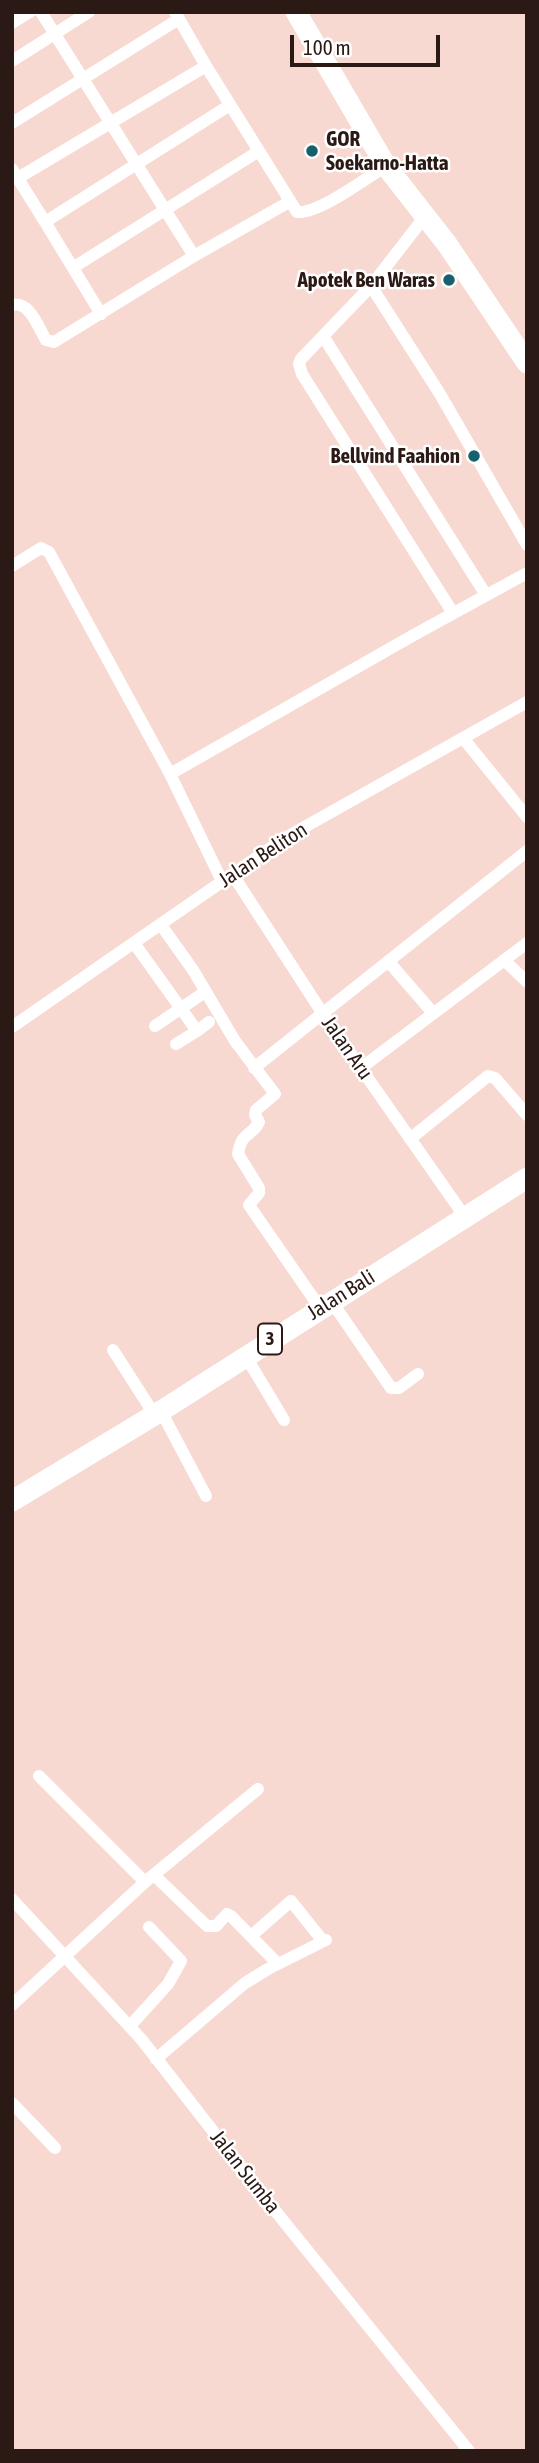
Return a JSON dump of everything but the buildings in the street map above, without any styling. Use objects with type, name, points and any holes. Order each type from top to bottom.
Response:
[{"type":"highway","points":[[296,12],[386,166],[426,215],[527,363]]},
{"type":"highway","name":"Jalan Bali","points":[[12,1501],[158,1413],[245,1355],[527,1178]]},
{"type":"street","points":[[12,23],[30,12]]},
{"type":"street","points":[[41,12],[194,256]]},
{"type":"street","points":[[12,61],[89,12]]},
{"type":"street","points":[[12,123],[177,16],[205,66],[297,212],[309,211],[386,166]]},
{"type":"street","points":[[101,314],[15,173],[110,123],[205,66]]},
{"type":"street","points":[[45,222],[230,105]]},
{"type":"street","points":[[74,267],[258,151]]},
{"type":"street","points":[[12,305],[16,303],[24,306],[46,340],[51,342],[289,202]]},
{"type":"street","points":[[426,215],[371,286],[299,364],[302,374],[453,613]]},
{"type":"street","points":[[371,286],[440,394],[527,545]]},
{"type":"street","points":[[323,336],[486,595]]},
{"type":"street","name":"Jalan Aru","points":[[12,566],[38,549],[45,548],[49,552],[227,878],[464,1217]]},
{"type":"street","points":[[170,774],[527,573]]},
{"type":"street","name":"Jalan Beliton","points":[[12,1027],[285,838],[527,702]]},
{"type":"street","points":[[463,738],[527,817]]},
{"type":"street","points":[[254,1068],[527,852]]},
{"type":"street","points":[[161,925],[193,970],[254,1068],[275,1094],[256,1110],[255,1115],[259,1122],[242,1138],[238,1154],[259,1188],[259,1193],[250,1205],[391,1388],[399,1388],[418,1374]]},
{"type":"street","points":[[134,943],[197,1031]]},
{"type":"street","points":[[361,1068],[527,943]]},
{"type":"street","points":[[504,960],[527,982]]},
{"type":"street","points":[[388,961],[433,1013]]},
{"type":"street","points":[[155,1026],[202,994]]},
{"type":"street","points":[[176,1044],[209,1022]]},
{"type":"street","points":[[410,1139],[488,1076],[495,1078],[527,1115]]},
{"type":"street","points":[[113,1350],[158,1413],[206,1496]]},
{"type":"street","points":[[245,1355],[284,1420]]},
{"type":"street","points":[[38,1776],[207,1926],[216,1926],[227,1914],[278,1964]]},
{"type":"street","points":[[15,1996],[50,1970],[150,1878],[258,1789]]},
{"type":"street","name":"Jalan Sumba","points":[[12,1899],[130,2026],[469,2451]]},
{"type":"street","points":[[156,2059],[245,1983],[325,1940],[291,1902],[251,1936]]},
{"type":"street","points":[[130,2026],[169,1984],[181,1961],[149,1927]]},
{"type":"street","points":[[12,2103],[55,2148]]},
{"type":"place","name":"GOR Soekarno-Hatta","points":[[312,151]]},
{"type":"place","name":"Apotek Ben Waras","points":[[449,280]]},
{"type":"place","name":"Bellvind Faahion","points":[[474,456]]}]
